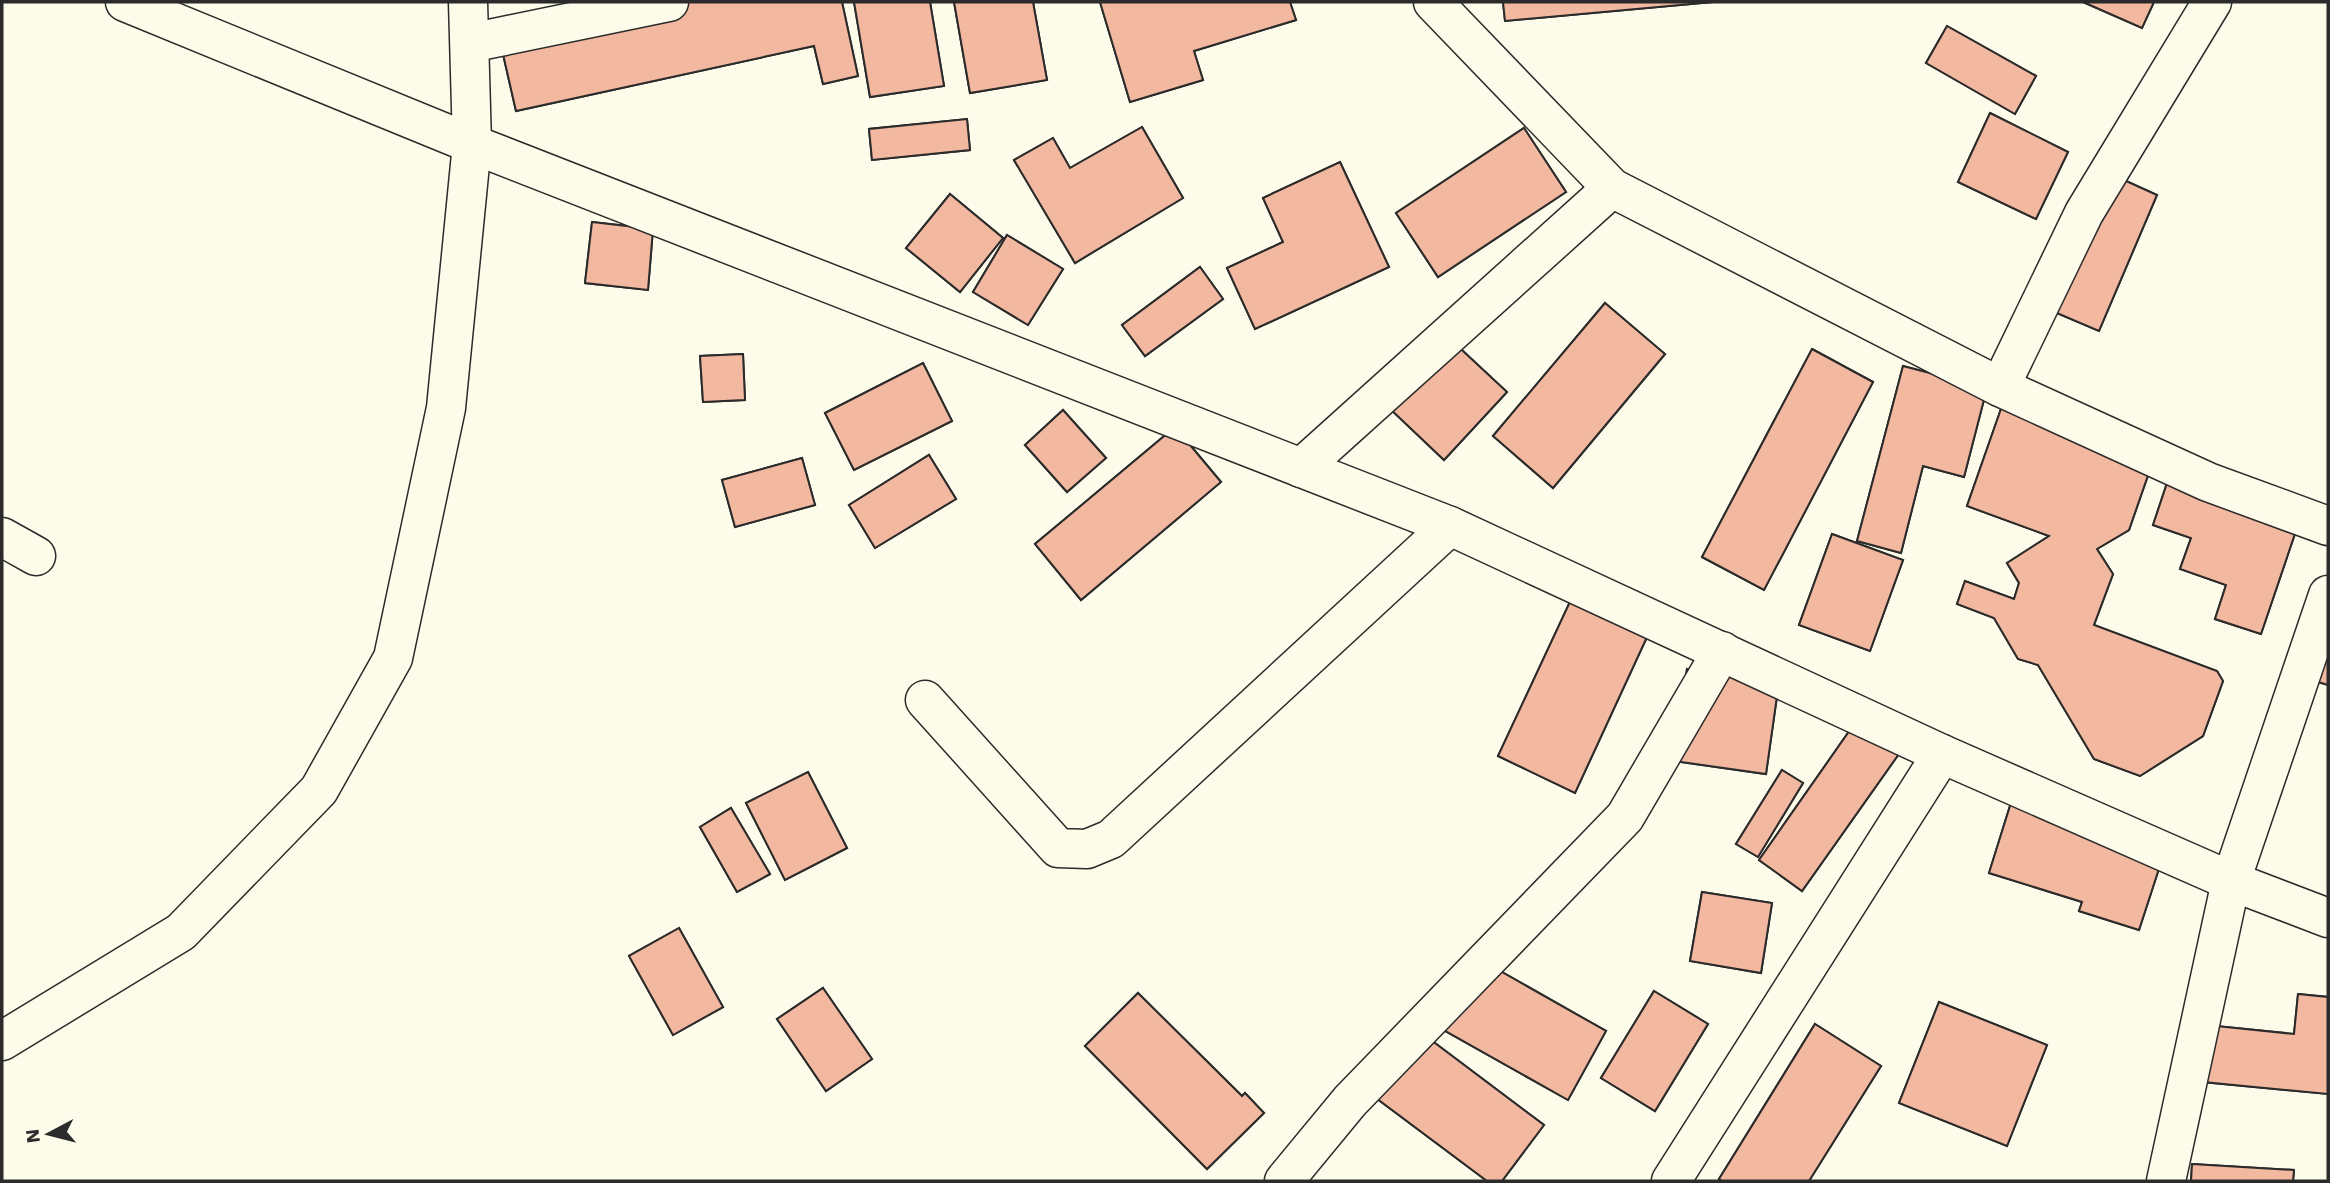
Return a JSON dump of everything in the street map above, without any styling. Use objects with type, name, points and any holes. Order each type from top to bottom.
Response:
[{"type":"street","points":[[125,2],[472,144],[1450,526],[1942,754],[2231,881],[2328,918]]},
{"type":"street","points":[[2,1041],[181,932],[319,790],[393,658],[446,408],[472,144],[468,2]]},
{"type":"street","points":[[470,43],[669,2]]},
{"type":"street","points":[[1433,2],[1612,188],[2000,387],[2208,482],[2328,526]]},
{"type":"street","points":[[2000,387],[2084,213],[2212,2]]},
{"type":"street","points":[[1301,468],[1612,188]]},
{"type":"street","points":[[925,699],[1058,848],[1087,849],[1111,839],[1450,526]]},
{"type":"street","points":[[2,537],[36,556]]},
{"type":"street","points":[[2166,1181],[2231,881],[2328,595]]},
{"type":"street","points":[[1284,1181],[1350,1101],[1625,817],[1722,651]]},
{"type":"street","points":[[1671,1181],[1942,754]]},
{"type":"building","points":[[680,2],[842,2],[858,76],[823,84],[814,46],[516,111],[500,41]]},
{"type":"building","points":[[680,2],[842,2],[858,76],[823,84],[814,46],[516,111],[500,41]]},
{"type":"building","points":[[854,2],[930,2],[944,86],[870,97]]},
{"type":"building","points":[[854,2],[930,2],[944,86],[870,97]]},
{"type":"building","points":[[954,2],[1033,2],[1047,80],[970,93]]},
{"type":"building","points":[[954,2],[1033,2],[1047,80],[970,93]]},
{"type":"building","points":[[1100,2],[1290,2],[1296,20],[1194,51],[1203,80],[1130,102]]},
{"type":"building","points":[[1100,2],[1290,2],[1296,20],[1194,51],[1203,80],[1130,102]]},
{"type":"building","points":[[1503,2],[1713,2],[1505,21]]},
{"type":"building","points":[[1503,2],[1713,2],[1505,21]]},
{"type":"building","points":[[2083,2],[2154,2],[2142,28]]},
{"type":"building","points":[[2083,2],[2154,2],[2142,28]]},
{"type":"building","points":[[1947,26],[2036,76],[2015,114],[1926,63]]},
{"type":"building","points":[[1947,26],[2036,76],[2015,114],[1926,63]]},
{"type":"building","points":[[1990,113],[2068,152],[2036,219],[1958,182]]},
{"type":"building","points":[[1990,113],[2068,152],[2036,219],[1958,182]]},
{"type":"building","points":[[967,119],[970,150],[872,160],[869,129]]},
{"type":"building","points":[[967,119],[970,150],[872,160],[869,129]]},
{"type":"building","points":[[1142,127],[1183,198],[1075,263],[1014,160],[1053,138],[1070,168]]},
{"type":"building","points":[[1142,127],[1183,198],[1075,263],[1014,160],[1053,138],[1070,168]]},
{"type":"building","points":[[1524,128],[1566,192],[1438,277],[1396,213]]},
{"type":"building","points":[[1524,128],[1566,192],[1438,277],[1396,213]]},
{"type":"building","points":[[1340,162],[1389,267],[1255,329],[1227,268],[1283,242],[1263,198]]},
{"type":"building","points":[[1340,162],[1389,267],[1255,329],[1227,268],[1283,242],[1263,198]]},
{"type":"building","points":[[2104,171],[2157,195],[2099,331],[2045,308]]},
{"type":"building","points":[[2104,171],[2157,195],[2099,331],[2045,308]]},
{"type":"building","points":[[950,194],[1003,238],[960,292],[906,248]]},
{"type":"building","points":[[950,194],[1003,238],[960,292],[906,248]]},
{"type":"building","points":[[592,222],[653,229],[648,290],[585,283]]},
{"type":"building","points":[[592,222],[653,229],[648,290],[585,283]]},
{"type":"building","points":[[1007,235],[1063,269],[1028,325],[973,292]]},
{"type":"building","points":[[1007,235],[1063,269],[1028,325],[973,292]]},
{"type":"building","points":[[1200,267],[1223,299],[1145,356],[1122,325]]},
{"type":"building","points":[[1200,267],[1223,299],[1145,356],[1122,325]]},
{"type":"building","points":[[1605,303],[1665,354],[1553,488],[1493,436]]},
{"type":"building","points":[[1605,303],[1665,354],[1553,488],[1493,436]]},
{"type":"building","points":[[1449,338],[1507,392],[1444,460],[1386,405]]},
{"type":"building","points":[[1449,338],[1507,392],[1444,460],[1386,405]]},
{"type":"building","points":[[1812,349],[1873,382],[1764,590],[1702,557]]},
{"type":"building","points":[[1812,349],[1873,382],[1764,590],[1702,557]]},
{"type":"building","points":[[743,354],[745,400],[703,402],[700,356]]},
{"type":"building","points":[[743,354],[745,400],[703,402],[700,356]]},
{"type":"building","points":[[923,363],[952,421],[854,470],[825,413]]},
{"type":"building","points":[[923,363],[952,421],[854,470],[825,413]]},
{"type":"building","points":[[1903,366],[1987,388],[1964,477],[1923,466],[1901,553],[1857,541]]},
{"type":"building","points":[[1903,366],[1987,388],[1964,477],[1923,466],[1901,553],[1857,541]]},
{"type":"building","points":[[2002,406],[2153,461],[2129,530],[2097,549],[2113,574],[2094,625],[2217,671],[2223,681],[2203,736],[2140,776],[2094,759],[2038,665],[2018,659],[1994,618],[1957,604],[1965,581],[2014,599],[2019,583],[2007,563],[2049,536],[1967,506]]},
{"type":"building","points":[[2002,406],[2153,461],[2129,530],[2097,549],[2113,574],[2094,625],[2217,671],[2223,681],[2203,736],[2140,776],[2094,759],[2038,665],[2018,659],[1994,618],[1957,604],[1965,581],[2014,599],[2019,583],[2007,563],[2049,536],[1967,506]]},
{"type":"building","points":[[1063,410],[1106,458],[1067,492],[1025,445]]},
{"type":"building","points":[[1063,410],[1106,458],[1067,492],[1025,445]]},
{"type":"building","points":[[1175,427],[1221,482],[1081,600],[1035,544]]},
{"type":"building","points":[[1175,427],[1221,482],[1081,600],[1035,544]]},
{"type":"building","points":[[929,455],[956,499],[875,548],[849,505]]},
{"type":"building","points":[[929,455],[956,499],[875,548],[849,505]]},
{"type":"building","points":[[802,458],[815,505],[735,527],[722,480]]},
{"type":"building","points":[[802,458],[815,505],[735,527],[722,480]]},
{"type":"building","points":[[2173,465],[2303,510],[2261,634],[2215,619],[2226,585],[2180,569],[2191,538],[2153,525]]},
{"type":"building","points":[[2173,465],[2303,510],[2261,634],[2215,619],[2226,585],[2180,569],[2191,538],[2153,525]]},
{"type":"building","points":[[1832,534],[1903,560],[1870,651],[1799,625]]},
{"type":"building","points":[[1832,534],[1903,560],[1870,651],[1799,625]]},
{"type":"building","points":[[1582,576],[1659,611],[1575,793],[1498,756]]},
{"type":"building","points":[[1582,576],[1659,611],[1575,793],[1498,756]]},
{"type":"building","points":[[2328,608],[2328,685],[2311,680]]},
{"type":"building","points":[[2328,608],[2328,685],[2311,680]]},
{"type":"building","points":[[1687,669],[1779,682],[1766,774],[1674,761]]},
{"type":"building","points":[[1687,669],[1779,682],[1766,774],[1674,761]]},
{"type":"building","points":[[1857,720],[1901,751],[1802,891],[1759,860]]},
{"type":"building","points":[[1857,720],[1901,751],[1802,891],[1759,860]]},
{"type":"building","points":[[1782,770],[1803,783],[1758,857],[1736,844]]},
{"type":"building","points":[[1782,770],[1803,783],[1758,857],[1736,844]]},
{"type":"building","points":[[808,772],[847,848],[785,880],[746,803]]},
{"type":"building","points":[[808,772],[847,848],[785,880],[746,803]]},
{"type":"building","points":[[2014,793],[2168,841],[2139,930],[2079,911],[2082,902],[1989,873]]},
{"type":"building","points":[[2014,793],[2168,841],[2139,930],[2079,911],[2082,902],[1989,873]]},
{"type":"building","points":[[731,808],[770,874],[737,892],[700,827]]},
{"type":"building","points":[[731,808],[770,874],[737,892],[700,827]]},
{"type":"building","points":[[1702,892],[1772,903],[1761,973],[1690,961]]},
{"type":"building","points":[[1702,892],[1772,903],[1761,973],[1690,961]]},
{"type":"building","points":[[679,928],[723,1007],[673,1035],[629,956]]},
{"type":"building","points":[[679,928],[723,1007],[673,1035],[629,956]]},
{"type":"building","points":[[1472,955],[1606,1031],[1568,1100],[1433,1024]]},
{"type":"building","points":[[1472,955],[1606,1031],[1568,1100],[1433,1024]]},
{"type":"building","points":[[823,988],[872,1059],[826,1091],[777,1019]]},
{"type":"building","points":[[823,988],[872,1059],[826,1091],[777,1019]]},
{"type":"building","points":[[1654,991],[1708,1024],[1655,1111],[1601,1078]]},
{"type":"building","points":[[1654,991],[1708,1024],[1655,1111],[1601,1078]]},
{"type":"building","points":[[1138,993],[1242,1096],[1245,1093],[1264,1113],[1207,1169],[1085,1046]]},
{"type":"building","points":[[1138,993],[1242,1096],[1245,1093],[1264,1113],[1207,1169],[1085,1046]]},
{"type":"building","points":[[2298,994],[2328,997],[2328,1094],[2203,1082],[2207,1025],[2294,1034]]},
{"type":"building","points":[[2298,994],[2328,997],[2328,1094],[2203,1082],[2207,1025],[2294,1034]]},
{"type":"building","points":[[1939,1002],[2047,1045],[2007,1146],[1899,1103]]},
{"type":"building","points":[[1939,1002],[2047,1045],[2007,1146],[1899,1103]]},
{"type":"building","points":[[1815,1024],[1881,1066],[1809,1181],[1722,1181],[1719,1179]]},
{"type":"building","points":[[1815,1024],[1881,1066],[1809,1181],[1722,1181],[1719,1179]]},
{"type":"building","points":[[1419,1031],[1544,1125],[1502,1181],[1487,1181],[1372,1095]]},
{"type":"building","points":[[1419,1031],[1544,1125],[1502,1181],[1487,1181],[1372,1095]]},
{"type":"building","points":[[2192,1164],[2294,1170],[2293,1181],[2191,1181]]},
{"type":"building","points":[[2192,1164],[2294,1170],[2293,1181],[2191,1181]]}]
